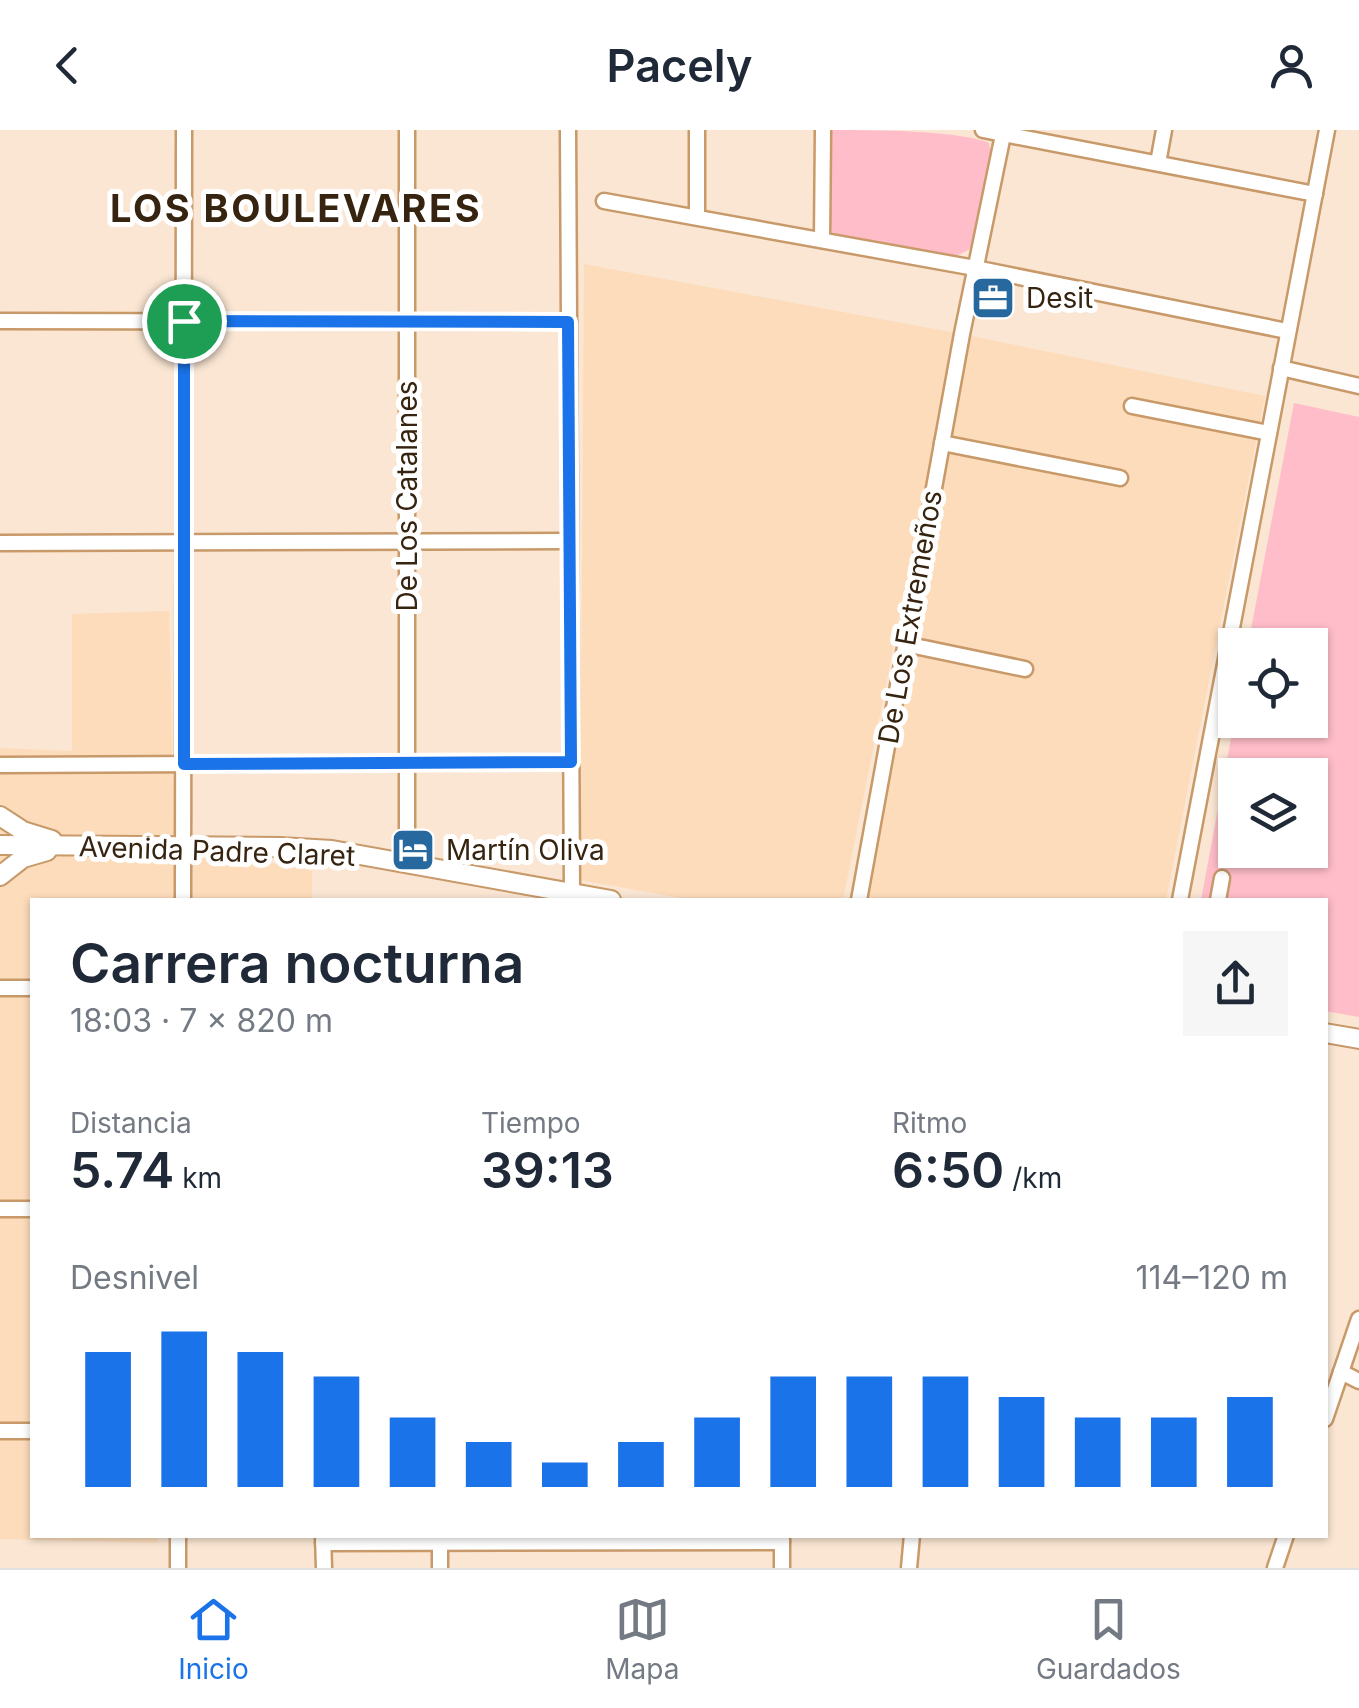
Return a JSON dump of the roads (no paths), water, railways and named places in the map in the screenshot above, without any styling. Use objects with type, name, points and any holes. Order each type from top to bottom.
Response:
[{"type":"main road","points":[[0,816],[36,836],[87,846]]},
{"type":"main road","name":"Avenida Padre Claret","points":[[0,845],[320,850],[600,898]]},
{"type":"main road","points":[[0,876],[31,855],[87,846]]},
{"type":"main road","points":[[1328,1034],[1359,1039]]},
{"type":"street","points":[[184,130],[184,898]]},
{"type":"street","name":"De Los Catalanes","points":[[406,862],[407,130]]},
{"type":"street","points":[[568,130],[572,893]]},
{"type":"street","points":[[697,130],[697,218]]},
{"type":"street","points":[[822,240],[823,130]]},
{"type":"street","points":[[984,130],[1315,194]]},
{"type":"street","points":[[1158,164],[1164,130]]},
{"type":"street","points":[[1180,898],[1327,130]]},
{"type":"street","name":"De Los Extremeños","points":[[858,898],[962,334],[1004,132]]},
{"type":"street","points":[[604,201],[975,268],[1287,331]]},
{"type":"street","points":[[0,320],[568,322]]},
{"type":"street","points":[[1281,368],[1359,386]]},
{"type":"street","points":[[1132,406],[1269,433]]},
{"type":"street","points":[[942,443],[1120,478]]},
{"type":"street","points":[[0,543],[569,541]]},
{"type":"street","points":[[905,644],[1025,669]]},
{"type":"street","points":[[0,764],[571,762]]},
{"type":"street","points":[[1218,898],[1222,878]]},
{"type":"street","points":[[0,988],[30,988]]},
{"type":"street","points":[[0,1209],[30,1209]]},
{"type":"street","points":[[1328,1410],[1359,1319]]},
{"type":"street","points":[[1341,1372],[1359,1381]]},
{"type":"street","points":[[0,1431],[30,1431]]},
{"type":"street","points":[[178,1538],[178,1568]]},
{"type":"street","points":[[909,1568],[912,1538]]},
{"type":"street","points":[[1274,1568],[1285,1538]]},
{"type":"street","points":[[324,1568],[324,1539],[782,1539],[782,1568]]},
{"type":"street","points":[[440,1540],[440,1568]]},
{"type":"place","name":"Desit","points":[[993,298]]},
{"type":"place","name":"Martín Oliva","points":[[413,850]]},
{"type":"district","name":"LOS BOULEVARES","points":[[296,208]]}]
